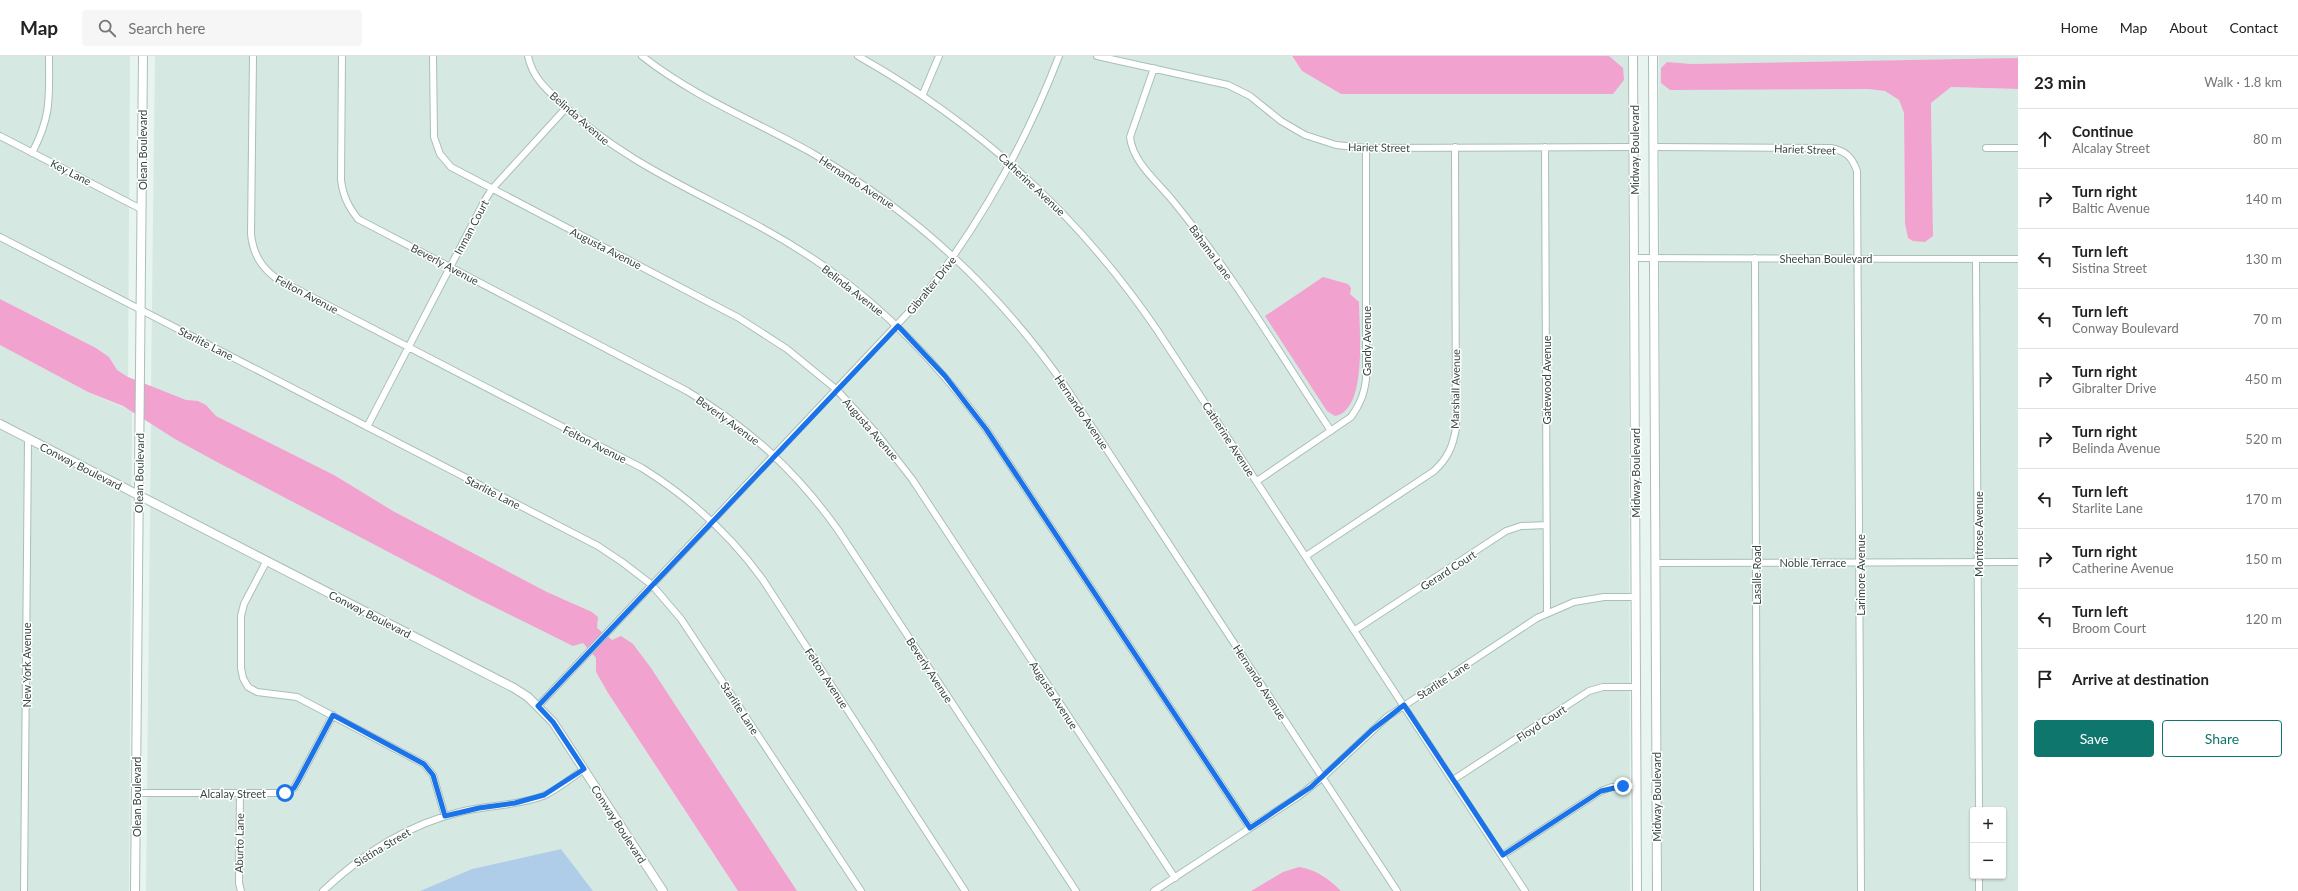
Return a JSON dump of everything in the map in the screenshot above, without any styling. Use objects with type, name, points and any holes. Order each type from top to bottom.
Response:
[{"type":"street","points":[[32,153],[45,126],[48,116],[49,56]]},
{"type":"street","name":"Olean Boulevard","points":[[135,891],[143,56]]},
{"type":"street","name":"Felton Avenue","points":[[253,56],[251,234],[256,255],[264,269],[277,279],[642,468],[679,492],[713,520],[740,549],[763,580],[965,891]]},
{"type":"street","name":"Beverly Avenue","points":[[342,56],[341,180],[342,190],[348,206],[358,219],[687,391],[733,421],[775,455],[809,492],[838,530],[1076,891]]},
{"type":"street","name":"Augusta Avenue","points":[[433,56],[433,129],[440,154],[459,172],[739,318],[787,349],[837,390],[877,434],[912,479],[1175,878]]},
{"type":"street","name":"Belinda Avenue","points":[[528,56],[532,70],[540,82],[566,108],[599,136],[635,161],[763,228],[810,257],[855,290],[898,326],[945,376],[986,429],[1250,828]]},
{"type":"street","name":"Hernando Avenue","points":[[642,56],[696,93],[844,172],[896,208],[954,256],[1005,309],[1053,368],[1397,891]]},
{"type":"street","name":"Catherine Avenue","points":[[858,56],[923,94],[1012,163],[1076,227],[1123,282],[1257,481],[1503,855],[1525,891]]},
{"type":"street","points":[[923,94],[939,56]]},
{"type":"street","name":"Gibralter Drive","points":[[538,706],[898,326],[954,256],[984,212],[1012,163],[1038,107],[1059,56]]},
{"type":"street","name":"Hariet Street","points":[[1097,56],[1228,84],[1250,96],[1281,121],[1305,135],[1336,145],[1366,148],[1634,147]]},
{"type":"street","name":"Midway Boulevard","points":[[1633,56],[1637,891]]},
{"type":"street","name":"Midway Boulevard","points":[[1653,56],[1657,891]]},
{"type":"street","name":"Bahama Lane","points":[[1154,68],[1130,137],[1132,148],[1138,161],[1180,210],[1213,254],[1331,431]]},
{"type":"street","name":"Inman Court","points":[[368,426],[492,189],[566,108]]},
{"type":"street","name":"Key Lane","points":[[0,136],[141,209]]},
{"type":"street","name":"Marshall Avenue","points":[[1306,556],[1434,471],[1445,460],[1453,446],[1456,428],[1455,147]]},
{"type":"street","name":"Gatewood Avenue","points":[[1545,147],[1547,612]]},
{"type":"street","name":"Hariet Street","points":[[1654,147],[1831,148],[1843,151],[1852,158],[1857,171],[1858,258]]},
{"type":"street","name":"Gandy Avenue","points":[[1257,481],[1351,417],[1360,405],[1364,393],[1366,379],[1366,148]]},
{"type":"street","points":[[1986,148],[2018,148]]},
{"type":"street","name":"Starlite Lane","points":[[0,237],[598,546],[622,562],[652,585],[690,631],[861,891]]},
{"type":"street","name":"Sheehan Boulevard","points":[[1634,258],[2018,259]]},
{"type":"street","name":"Lasalle Road","points":[[1755,258],[1757,891]]},
{"type":"street","name":"Larimore Avenue","points":[[1858,258],[1861,891]]},
{"type":"street","name":"Montrose Avenue","points":[[1976,259],[1979,807]]},
{"type":"street","name":"Conway Boulevard","points":[[0,424],[266,562],[514,688],[538,706],[553,722],[663,891]]},
{"type":"street","name":"New York Avenue","points":[[24,891],[28,439]]},
{"type":"street","name":"Gerard Court","points":[[1355,630],[1506,531],[1521,526],[1546,525]]},
{"type":"street","points":[[266,562],[244,604],[241,616],[240,668],[248,687],[257,692],[297,697],[424,764],[433,775],[445,816]]},
{"type":"street","name":"Noble Terrace","points":[[1656,563],[2018,562]]},
{"type":"street","name":"Starlite Lane","points":[[1154,891],[1323,778],[1372,730],[1404,705],[1547,612],[1565,605],[1593,598],[1636,598]]},
{"type":"street","name":"Floyd Court","points":[[1453,780],[1589,691],[1603,687],[1636,687]]},
{"type":"street","name":"Alcalay Street","points":[[136,793],[285,793],[294,788],[333,715]]},
{"type":"street","name":"Sistina Street","points":[[323,891],[348,868],[399,834],[445,816],[479,808],[515,803],[544,795],[584,769]]},
{"type":"street","points":[[1503,855],[1601,791],[1612,787],[1636,786]]},
{"type":"street","name":"Aburto Lane","points":[[240,794],[239,883],[241,891]]},
{"type":"street","points":[[1979,879],[1979,891]]},
{"type":"shaded area","points":[[0,56],[130,56],[128,377],[117,370],[109,357],[96,348],[0,299]]},
{"type":"shaded area","points":[[155,56],[1291,56],[1302,71],[1341,94],[1613,94],[1609,56],[1628,56],[1630,891],[1341,891],[1322,874],[1264,883],[1251,891],[797,891],[700,744],[612,641],[597,628],[598,617],[592,612],[547,592],[393,511],[334,475],[216,416],[206,405],[198,401],[186,401],[151,387]]},
{"type":"shaded area","points":[[1292,56],[1609,56],[1623,68],[1624,80],[1613,94],[1341,94],[1302,71]]},
{"type":"shaded area","points":[[1659,56],[2018,56],[2018,58],[1942,61],[1692,64],[1667,62],[1661,83],[1670,90],[1868,89],[1885,91],[1899,100],[1904,113],[1905,224],[1908,238],[1933,236],[1931,103],[1951,87],[2018,89],[2018,891],[1661,891]]},
{"type":"shaded area","points":[[2018,58],[2018,89],[1951,87],[1931,103],[1933,236],[1925,242],[1913,241],[1908,238],[1905,224],[1904,113],[1899,100],[1885,91],[1868,89],[1670,90],[1661,83],[1661,68],[1667,62],[1692,64]]},
{"type":"shaded area","points":[[1323,277],[1348,284],[1351,288],[1350,294],[1359,302],[1360,348],[1357,384],[1353,399],[1346,410],[1335,416],[1327,411],[1265,316]]},
{"type":"shaded area","points":[[0,299],[96,348],[109,357],[117,370],[128,377],[186,400],[198,401],[206,405],[216,416],[334,475],[393,511],[547,592],[592,612],[598,617],[597,628],[612,640],[621,636],[633,644],[651,668],[797,891],[738,891],[608,693],[596,672],[596,658],[583,643],[573,646],[480,600],[215,461],[175,439],[123,406],[88,392],[0,345]]},
{"type":"shaded area","points":[[0,345],[88,392],[132,411],[129,891],[0,891]]},
{"type":"shaded area","points":[[151,423],[215,461],[336,524],[583,643],[596,658],[596,672],[608,693],[738,891],[593,891],[561,849],[472,869],[420,891],[146,891]]},
{"type":"shaded area","points":[[561,849],[593,891],[420,891],[472,869]]},
{"type":"shaded area","points":[[1299,867],[1322,875],[1341,891],[1251,891],[1283,872]]},
{"type":"route","points":[[285,793],[294,788],[333,715],[424,764],[433,775],[445,816],[479,808],[515,803],[544,795],[584,769],[553,722],[538,706],[898,326],[945,376],[986,429],[1250,828],[1299,796],[1323,778],[1372,730],[1404,705],[1503,855],[1601,791],[1612,787],[1623,786]]}]
